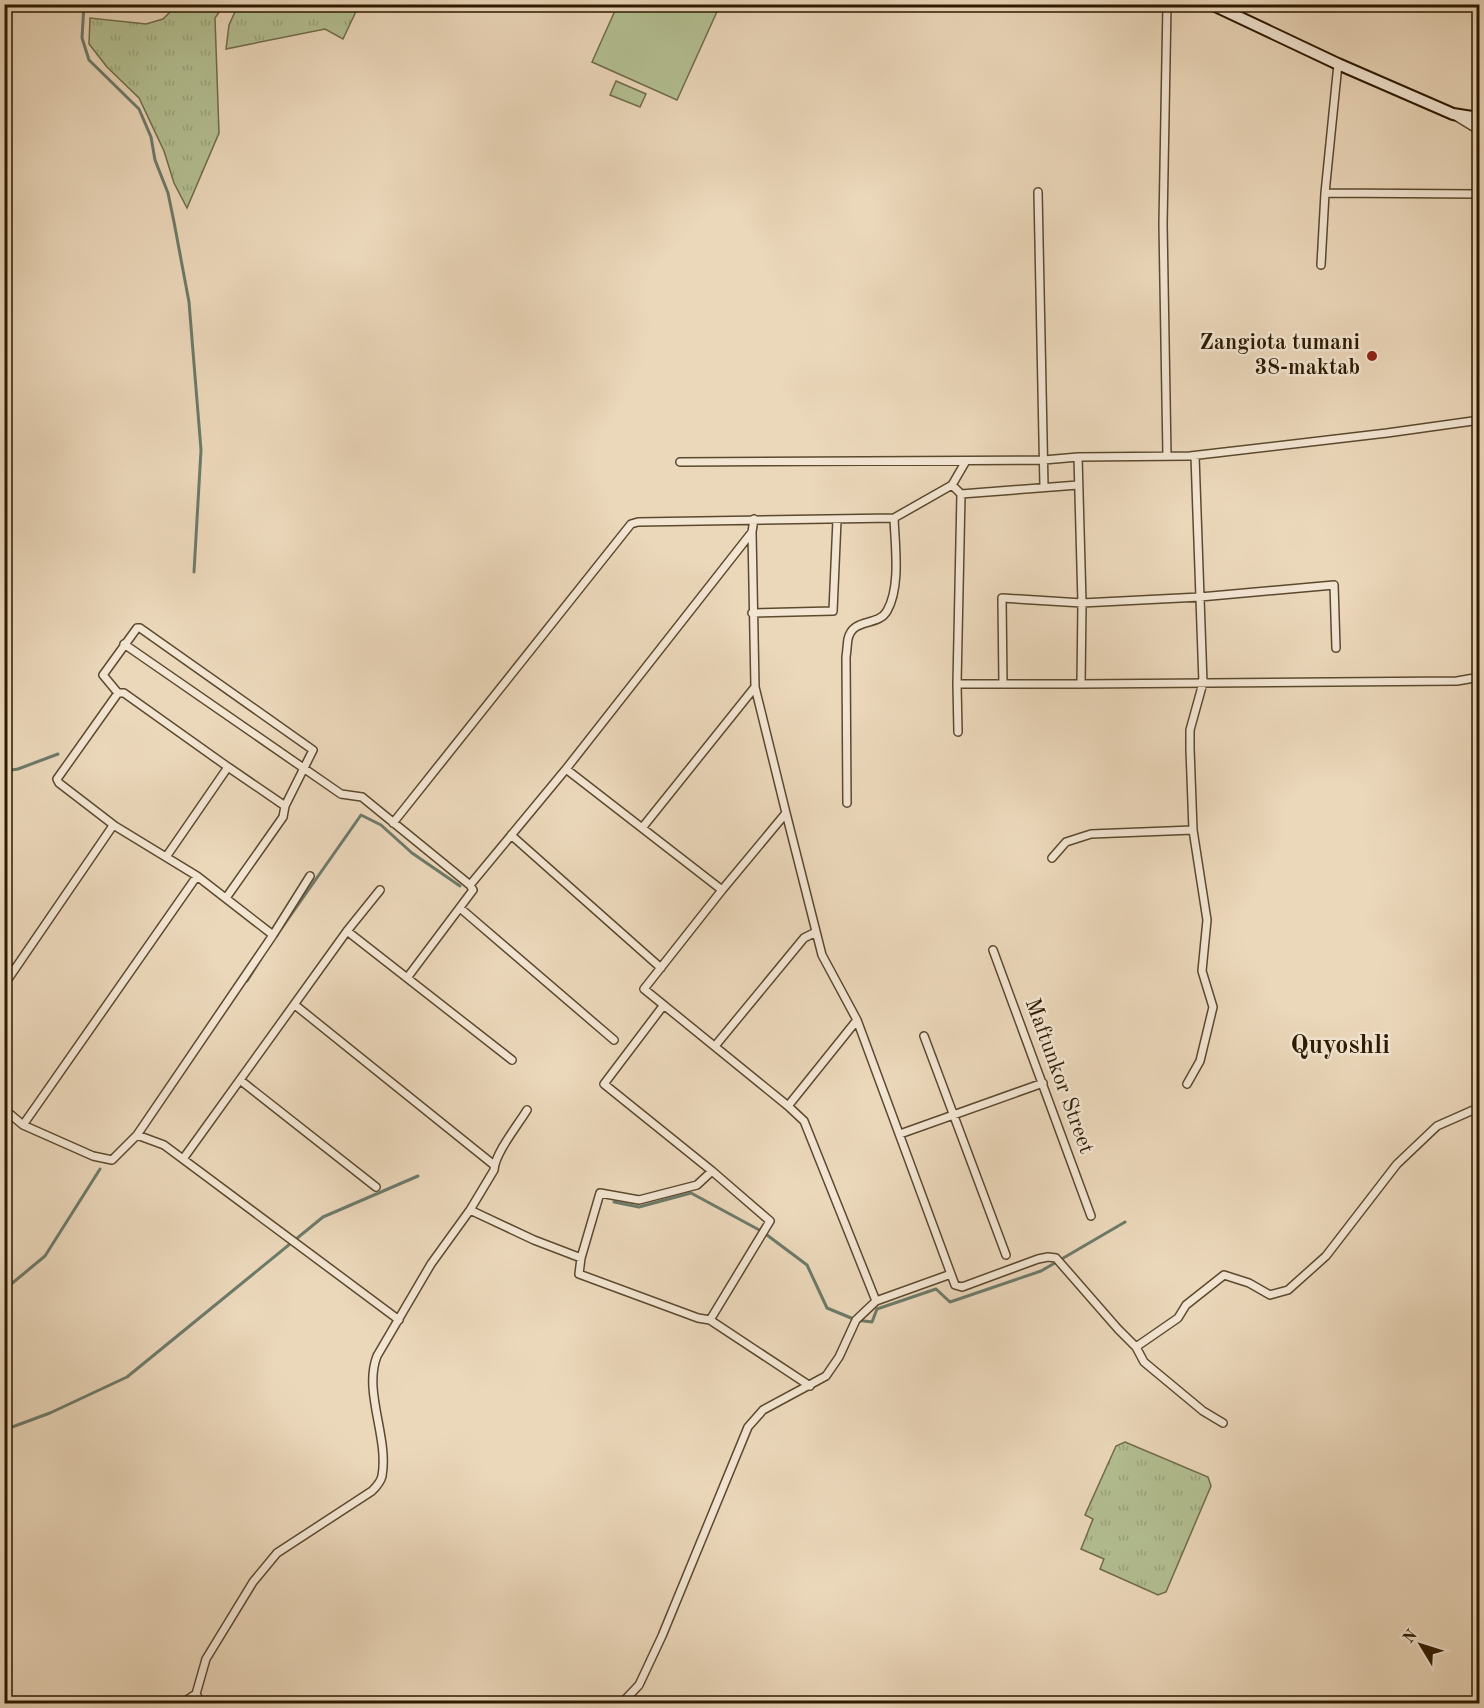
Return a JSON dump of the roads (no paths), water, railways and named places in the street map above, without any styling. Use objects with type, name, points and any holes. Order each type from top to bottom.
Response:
[{"type":"main road","points":[[1211,4],[1338,64],[1453,114],[1472,117],[1479,114]]},
{"type":"street","points":[[1167,4],[1163,224],[1167,456]]},
{"type":"street","points":[[1321,265],[1325,193],[1338,64]]},
{"type":"street","points":[[1453,114],[1479,130]]},
{"type":"street","points":[[1038,192],[1044,487]]},
{"type":"street","points":[[1325,193],[1479,194]]},
{"type":"street","points":[[1479,342],[1479,356]]},
{"type":"street","points":[[680,462],[966,461],[1195,456],[1479,420]]},
{"type":"street","points":[[1187,1084],[1200,1061],[1213,1006],[1202,971],[1207,920],[1193,830],[1190,730],[1203,683],[1195,456]]},
{"type":"street","points":[[1078,457],[1082,603],[1081,684]]},
{"type":"street","points":[[393,823],[627,528],[638,522],[894,518],[952,485],[966,461]]},
{"type":"street","points":[[952,485],[961,494],[958,732]]},
{"type":"street","points":[[961,494],[1078,485]]},
{"type":"street","points":[[847,802],[846,657],[848,637],[854,627],[864,622],[880,619],[887,612],[894,595],[894,518]]},
{"type":"street","points":[[754,519],[752,613],[755,687],[822,955],[856,1020],[955,1285],[962,1287],[1038,1259],[1056,1258],[1136,1347],[1144,1362],[1203,1411],[1223,1423]]},
{"type":"street","points":[[752,613],[833,611],[837,520]]},
{"type":"street","points":[[470,885],[566,769],[752,532]]},
{"type":"street","points":[[1003,684],[1002,598],[1082,603],[1200,597],[1334,585],[1336,648]]},
{"type":"street","points":[[118,693],[104,675],[136,628],[142,629],[314,752],[285,806],[283,817],[226,898]]},
{"type":"street","points":[[124,644],[341,794],[362,796],[470,885],[473,890],[407,978]]},
{"type":"street","points":[[957,684],[1457,681],[1479,677]]},
{"type":"street","points":[[642,828],[755,687]]},
{"type":"street","points":[[118,693],[124,693],[285,806]]},
{"type":"street","points":[[118,693],[57,779],[59,783],[115,826],[197,876],[273,935]]},
{"type":"street","points":[[166,857],[228,767]]},
{"type":"street","points":[[566,769],[722,890]]},
{"type":"street","points":[[786,813],[644,990],[804,1121],[876,1301]]},
{"type":"street","points":[[4,985],[112,827],[115,826]]},
{"type":"street","points":[[1052,858],[1066,842],[1091,834],[1193,830]]},
{"type":"street","points":[[511,835],[661,968]]},
{"type":"street","points":[[23,1125],[197,876]]},
{"type":"street","points":[[4,1109],[23,1125],[93,1156],[112,1160],[137,1135],[273,935],[310,876]]},
{"type":"street","points":[[183,1159],[347,931],[380,890]]},
{"type":"street","points":[[460,908],[614,1040]]},
{"type":"street","points":[[347,931],[512,1060]]},
{"type":"street","points":[[715,1046],[804,938],[816,932]]},
{"type":"street","name":"Maftunkor Street","points":[[993,950],[1091,1216]]},
{"type":"street","points":[[294,1005],[494,1165]]},
{"type":"street","points":[[663,1006],[604,1084],[770,1221],[710,1320]]},
{"type":"street","points":[[788,1106],[856,1020]]},
{"type":"street","points":[[924,1036],[1006,1256]]},
{"type":"street","points":[[240,1080],[376,1186]]},
{"type":"street","points":[[900,1134],[1043,1083]]},
{"type":"street","points":[[1136,1347],[1178,1318],[1186,1305],[1224,1275],[1249,1283],[1270,1295],[1288,1290],[1326,1256],[1397,1164],[1437,1126],[1479,1107]]},
{"type":"street","points":[[181,1704],[196,1694],[206,1659],[253,1582],[277,1553],[372,1491],[382,1478],[383,1440],[372,1374],[376,1356],[431,1264],[470,1210],[527,1110]]},
{"type":"street","points":[[137,1135],[164,1145],[399,1320]]},
{"type":"street","points":[[712,1171],[698,1185],[639,1200],[600,1193],[581,1258],[579,1274],[698,1318],[710,1320],[810,1386]]},
{"type":"street","points":[[470,1210],[534,1240],[581,1258]]},
{"type":"street","points":[[621,1704],[639,1685],[662,1636],[748,1427],[763,1410],[826,1376],[839,1357],[856,1320],[876,1301],[951,1274]]},
{"type":"street","points":[[196,1694],[202,1704]]},
{"type":"waterway","points":[[84,4],[82,38],[89,60],[139,109],[151,137],[155,160],[168,193],[174,222],[189,302],[201,450],[194,572]]},
{"type":"waterway","points":[[4,771],[18,769],[58,754]]},
{"type":"waterway","points":[[281,929],[361,815],[381,825],[412,853],[460,886]]},
{"type":"waterway","points":[[247,981],[262,957]]},
{"type":"waterway","points":[[4,1290],[45,1256],[100,1169]]},
{"type":"waterway","points":[[4,1430],[50,1413],[127,1377],[323,1217],[418,1176]]},
{"type":"waterway","points":[[614,1202],[639,1207],[691,1193],[763,1232],[807,1265],[827,1308],[856,1320],[872,1322],[877,1309],[936,1289],[950,1302],[1041,1271],[1125,1222]]},
{"type":"place","name":"Zangiota tumani 38-maktab","points":[[1372,356]]},
{"type":"district","name":"Quyoshli","points":[[1340,1046]]}]
